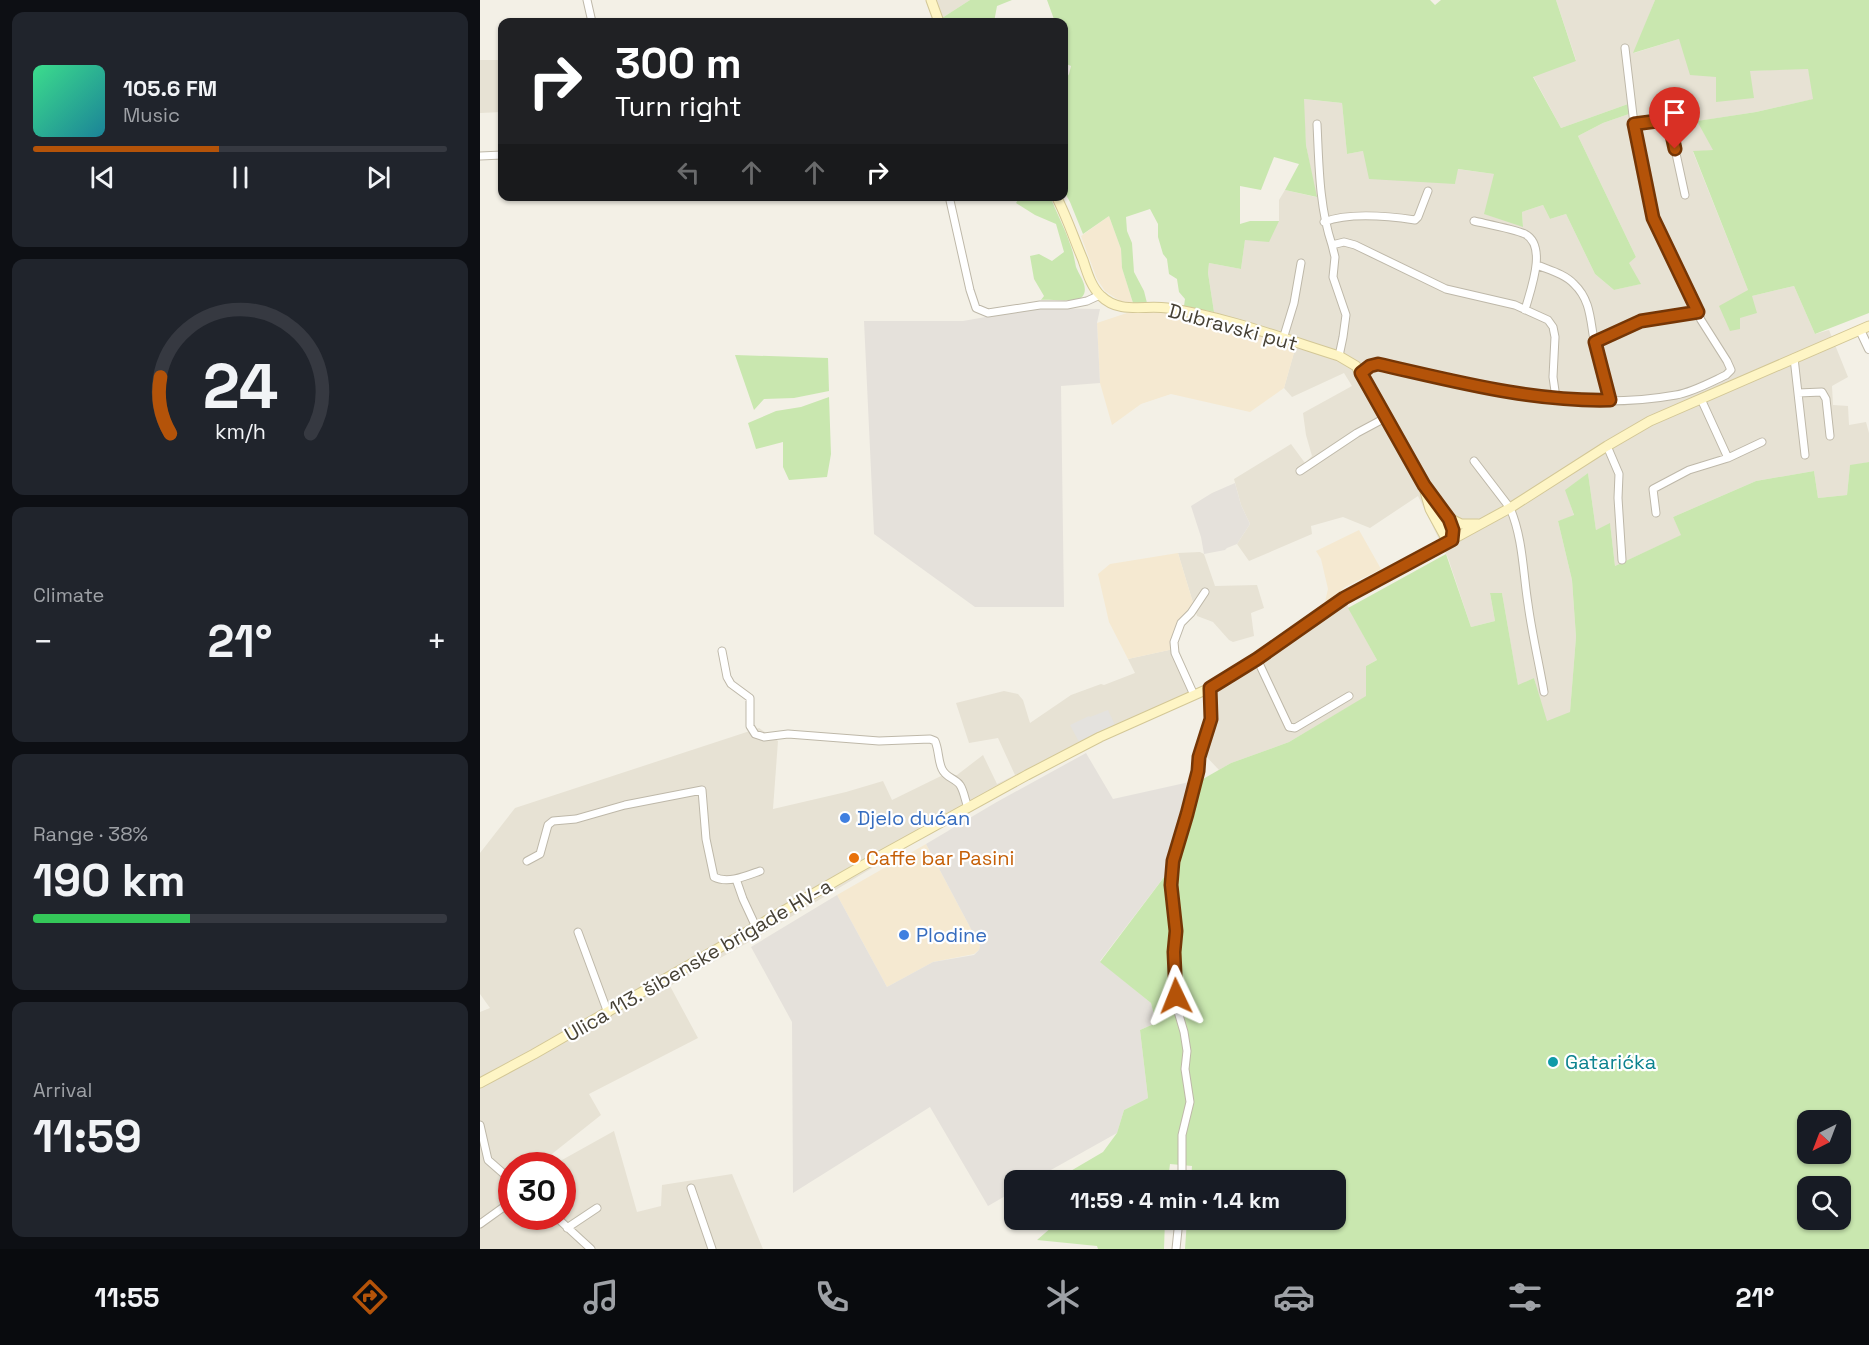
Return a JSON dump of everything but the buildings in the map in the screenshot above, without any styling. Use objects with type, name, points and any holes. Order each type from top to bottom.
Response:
[{"type":"main road","points":[[931,0],[938,18]]},
{"type":"main road","points":[[1059,201],[1091,281],[1100,295]]},
{"type":"main road","name":"Dubravski put","points":[[1100,295],[1110,303],[1123,307],[1156,307],[1199,313],[1350,361],[1361,373],[1424,485],[1449,519],[1453,530],[1450,541]]},
{"type":"main road","name":"Ulica 113. šibenske brigade HV-a","points":[[480,1083],[968,808],[1100,737],[1210,688],[1257,659],[1344,598],[1510,508],[1650,421],[1864,328]]},
{"type":"main road","name":"Dubravski put","points":[[1424,485],[1430,508],[1450,541]]},
{"type":"main road","points":[[1449,519],[1468,525],[1484,523]]},
{"type":"street","points":[[587,0],[591,18]]},
{"type":"street","points":[[1361,373],[1370,366],[1378,364],[1509,392],[1556,398],[1610,400],[1678,395],[1726,375],[1731,370],[1698,312],[1653,218],[1634,124],[1625,48]]},
{"type":"street","points":[[1634,124],[1665,120],[1670,126],[1685,195]]},
{"type":"street","points":[[1317,124],[1318,166],[1324,222],[1335,257],[1333,277],[1346,315],[1339,356]]},
{"type":"street","points":[[480,156],[498,155]]},
{"type":"street","points":[[1324,222],[1335,218],[1388,216],[1415,220],[1428,191]]},
{"type":"street","points":[[950,201],[976,308],[988,313],[1040,305],[1068,305],[1087,301],[1100,295]]},
{"type":"street","points":[[1474,221],[1526,234],[1534,246],[1537,265],[1525,310]]},
{"type":"street","points":[[1332,245],[1344,242],[1355,245],[1446,289],[1515,305],[1548,320],[1556,337],[1553,377],[1556,398]]},
{"type":"street","points":[[1283,339],[1294,303],[1301,263]]},
{"type":"street","points":[[1537,265],[1573,282],[1583,295],[1589,308],[1610,400]]},
{"type":"street","points":[[1595,342],[1641,321],[1698,312]]},
{"type":"street","points":[[1864,328],[1869,348]]},
{"type":"street","points":[[1794,358],[1806,454]]},
{"type":"street","points":[[1798,393],[1822,392],[1826,399],[1830,436]]},
{"type":"street","points":[[1701,399],[1728,458]]},
{"type":"street","points":[[1300,471],[1385,418]]},
{"type":"street","points":[[1656,513],[1653,489],[1689,470],[1728,458],[1762,442]]},
{"type":"street","points":[[1607,446],[1620,474],[1618,498],[1622,560]]},
{"type":"street","points":[[1474,461],[1510,508],[1518,530],[1528,607],[1544,692]]},
{"type":"street","points":[[1194,695],[1175,653],[1174,642],[1181,623],[1205,592]]},
{"type":"street","points":[[722,651],[727,677],[731,684],[750,698],[750,726],[755,734],[764,737],[788,734],[879,741],[930,739],[935,741],[942,770],[947,777],[954,779],[961,786],[968,808]]},
{"type":"street","points":[[1257,659],[1290,727],[1295,728],[1349,696]]},
{"type":"street","points":[[1182,1170],[1182,1135],[1190,1102],[1185,1070],[1184,1032],[1177,1008],[1174,952],[1176,931],[1171,885],[1173,861],[1211,719],[1210,688]]},
{"type":"street","points":[[527,861],[540,854],[548,825],[553,821],[576,819],[625,805],[702,790],[706,839],[714,877],[719,880],[736,879],[760,871]]},
{"type":"street","points":[[736,879],[756,927]]},
{"type":"street","points":[[578,932],[608,1012]]},
{"type":"street","points":[[480,1125],[488,1160],[498,1169]]},
{"type":"street","points":[[692,1188],[712,1249]]},
{"type":"street","points":[[576,1222],[597,1208]]},
{"type":"street","points":[[480,1224],[498,1211]]},
{"type":"street","points":[[569,1230],[591,1249]]},
{"type":"street","points":[[1176,1249],[1178,1230]]},
{"type":"shaded area","points":[[936,0],[970,0],[942,18]]},
{"type":"shaded area","points":[[1556,0],[1655,0],[1634,53],[1679,39],[1750,71],[1808,68],[1814,99],[1756,112],[1698,121],[1714,150],[1693,152],[1748,290],[1740,318],[1752,296],[1794,286],[1815,334],[1829,330],[1848,377],[1832,386],[1833,405],[1848,406],[1849,425],[1866,422],[1869,433],[1869,462],[1850,466],[1847,495],[1818,498],[1814,471],[1756,481],[1673,517],[1682,535],[1615,566],[1610,524],[1596,530],[1588,473],[1566,490],[1574,516],[1558,521],[1572,580],[1576,637],[1570,713],[1546,722],[1534,678],[1518,686],[1502,593],[1490,593],[1495,621],[1471,627],[1448,558],[1418,496],[1370,528],[1343,517],[1311,526],[1312,534],[1249,561],[1237,544],[1250,524],[1241,505],[1234,479],[1291,444],[1305,463],[1312,456],[1303,413],[1352,386],[1344,373],[1292,397],[1284,388],[1298,338],[1214,312],[1208,273],[1209,263],[1241,269],[1245,239],[1279,221],[1279,200],[1285,190],[1316,197],[1306,145],[1303,99],[1342,103],[1347,154],[1363,151],[1455,184],[1457,169],[1494,174],[1523,226],[1522,212],[1543,205],[1550,219],[1566,214],[1595,274],[1614,290],[1640,284],[1628,263],[1636,257],[1578,136],[1603,123],[1629,114],[1628,104],[1561,128],[1533,76],[1576,60]]},
{"type":"shaded area","points":[[480,60],[498,60],[498,112],[480,113]]},
{"type":"shaded area","points":[[1109,216],[1121,249],[1122,268],[1133,303],[1120,301],[1105,291],[1097,279],[1081,236]]},
{"type":"shaded area","points":[[1037,308],[1100,309],[1097,323],[1100,383],[1061,386],[1064,607],[975,607],[874,534],[864,321],[963,321]]},
{"type":"shaded area","points":[[1151,310],[1194,316],[1296,346],[1284,388],[1250,412],[1171,394],[1141,404],[1112,425],[1100,383],[1097,323],[1127,313]]},
{"type":"shaded area","points":[[1235,483],[1241,505],[1250,524],[1237,544],[1225,550],[1204,554],[1191,506]]},
{"type":"shaded area","points":[[1359,530],[1381,569],[1345,587],[1333,599],[1325,602],[1328,589],[1321,559],[1316,551]]},
{"type":"shaded area","points":[[1200,552],[1204,554],[1215,586],[1257,585],[1264,608],[1251,613],[1254,636],[1233,642],[1213,622],[1197,616],[1178,553]]},
{"type":"shaded area","points":[[1178,553],[1194,606],[1189,612],[1174,649],[1128,659],[1109,622],[1098,574],[1110,564]]},
{"type":"shaded area","points":[[1346,603],[1377,660],[1366,666],[1367,696],[1289,742],[1231,763],[1219,770],[1202,752],[1214,722],[1215,689]]},
{"type":"shaded area","points":[[1178,648],[1196,690],[1034,767],[971,801],[912,844],[749,942],[670,986],[698,1038],[589,1094],[601,1115],[554,1152],[498,1152],[498,1230],[576,1230],[576,1152],[614,1131],[637,1212],[661,1206],[662,1185],[732,1174],[763,1249],[480,1249],[480,1012],[490,1008],[480,994],[480,853],[515,808],[759,728],[778,741],[773,809],[883,781],[892,800],[941,776],[957,775],[983,755],[997,784],[1015,775],[998,738],[969,743],[956,703],[1004,691],[1018,694],[1023,700],[1030,723],[1071,695],[1135,673],[1128,659]]},
{"type":"shaded area","points":[[1108,710],[1115,725],[1079,742],[1070,725]]},
{"type":"shaded area","points":[[1086,753],[1113,799],[1203,779],[1180,856],[1100,961],[1151,1003],[1156,1023],[1140,1030],[1148,1098],[1124,1110],[1117,1133],[1051,1170],[1004,1170],[1004,1197],[988,1206],[930,1107],[793,1193],[792,1022],[751,947],[837,895],[887,987],[933,962],[974,955],[980,946],[926,844]]},
{"type":"shaded area","points":[[926,844],[980,946],[979,950],[974,954],[933,962],[887,987],[837,895]]},
{"type":"green space","points":[[970,0],[1012,0],[997,6],[995,18],[942,18]]},
{"type":"green space","points":[[1047,0],[1430,0],[1435,5],[1441,0],[1556,0],[1576,61],[1533,77],[1561,128],[1628,104],[1629,114],[1603,123],[1578,136],[1636,257],[1629,263],[1641,284],[1614,290],[1595,274],[1566,214],[1550,219],[1543,205],[1522,212],[1523,227],[1484,214],[1494,174],[1458,169],[1455,184],[1369,179],[1363,151],[1347,154],[1342,103],[1304,99],[1306,145],[1317,197],[1285,190],[1299,164],[1274,157],[1261,190],[1240,186],[1240,224],[1250,221],[1279,221],[1269,242],[1245,240],[1241,269],[1209,263],[1208,273],[1214,312],[1184,306],[1185,299],[1179,292],[1177,279],[1169,274],[1167,259],[1163,254],[1158,237],[1158,224],[1150,209],[1126,217],[1127,231],[1132,243],[1134,272],[1144,291],[1147,303],[1133,303],[1122,268],[1121,249],[1109,216],[1083,234],[1068,198],[1068,76],[1071,66],[1068,65],[1068,18],[1054,18]]},
{"type":"green space","points":[[1655,0],[1869,0],[1869,313],[1815,334],[1794,286],[1752,296],[1757,313],[1740,318],[1740,329],[1730,331],[1719,306],[1748,290],[1693,151],[1713,150],[1697,121],[1756,112],[1813,99],[1808,69],[1750,71],[1754,98],[1716,102],[1716,77],[1690,75],[1679,39],[1633,53]]},
{"type":"green space","points":[[1017,201],[1052,201],[1069,240],[1076,267],[1083,282],[1085,290],[1082,297],[1068,300],[1041,300],[1044,296],[1034,279],[1030,256],[1039,254],[1052,261],[1064,252],[1056,224],[1016,203]]},
{"type":"green space","points":[[735,355],[828,358],[829,391],[794,398],[764,399],[754,410]]},
{"type":"green space","points":[[829,397],[831,454],[827,477],[789,480],[783,467],[783,442],[756,449],[748,423],[776,411],[801,407]]},
{"type":"green space","points":[[1869,462],[1869,1249],[1185,1249],[1186,1230],[1346,1230],[1346,1170],[1192,1170],[1192,1166],[1170,1164],[1169,1170],[1072,1170],[1103,1152],[1117,1133],[1124,1110],[1148,1098],[1140,1030],[1156,1023],[1151,1003],[1100,962],[1180,856],[1203,779],[1231,763],[1289,742],[1366,696],[1366,666],[1377,660],[1348,608],[1446,554],[1471,627],[1495,621],[1490,593],[1502,593],[1518,685],[1534,678],[1547,721],[1570,712],[1576,637],[1572,580],[1558,521],[1574,515],[1565,490],[1588,473],[1596,530],[1610,523],[1615,566],[1681,535],[1673,517],[1756,481],[1814,471],[1818,498],[1847,495],[1850,465]]},
{"type":"green space","points":[[1048,1230],[1165,1230],[1164,1249],[1098,1249],[1097,1246],[1037,1240]]},
{"type":"place","name":"Djelo dućan","points":[[845,818]]},
{"type":"place","name":"Caffe bar Pasini","points":[[854,858]]},
{"type":"place","name":"Plodine","points":[[904,935]]},
{"type":"place","name":"Gatarićka","points":[[1553,1062]]},
{"type":"route","points":[[1176,996],[1174,952],[1176,931],[1171,885],[1173,861],[1211,719],[1210,688],[1257,659],[1344,598],[1452,540],[1453,530],[1449,519],[1424,485],[1361,373],[1370,366],[1378,364],[1509,392],[1590,401],[1610,400],[1595,342],[1641,321],[1698,312],[1653,218],[1634,124],[1665,120],[1670,126],[1675,149]]}]
